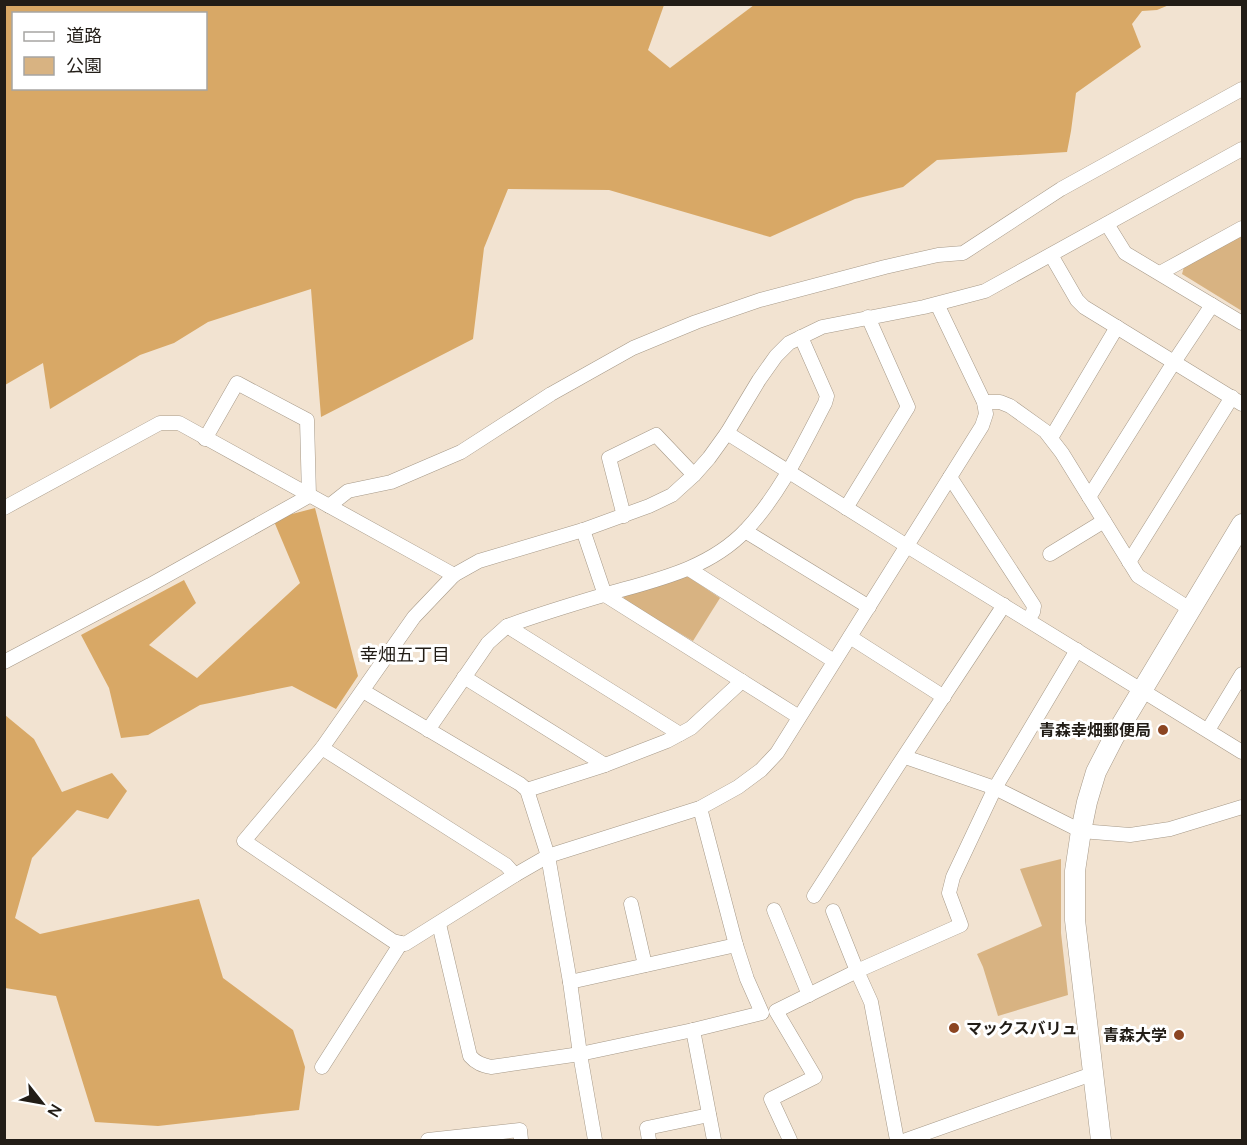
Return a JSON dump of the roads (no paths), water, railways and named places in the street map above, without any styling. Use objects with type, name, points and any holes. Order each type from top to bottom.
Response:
[{"type":"street","points":[[329,506],[348,491],[391,482],[460,452],[551,394],[633,348],[696,322],[760,300],[885,267],[938,255],[963,253],[1061,189],[1242,90]]},
{"type":"street","points":[[937,304],[984,402],[986,414],[982,426],[777,753],[761,770],[738,787],[700,808],[548,856],[514,874],[405,944],[393,941],[244,841],[322,748],[414,618],[454,575],[479,561],[624,516],[672,495],[709,458],[759,380],[776,356],[789,343],[822,327],[937,304],[984,291],[1242,149]]},
{"type":"street","points":[[1107,224],[1125,253],[1242,323]]},
{"type":"street","points":[[1160,273],[1242,228]]},
{"type":"street","points":[[1051,255],[1077,300],[1084,307],[1237,400],[1129,562]]},
{"type":"street","points":[[1089,497],[1212,305]]},
{"type":"street","points":[[846,508],[908,407],[868,318]]},
{"type":"street","points":[[1050,438],[1117,327]]},
{"type":"street","points":[[428,730],[488,643],[507,626],[689,569],[720,552],[745,531],[789,472],[825,404],[827,396],[801,337]]},
{"type":"street","points":[[205,439],[237,382],[307,420],[309,496]]},
{"type":"street","points":[[984,402],[1000,402],[1010,406],[1045,430],[1062,453],[1138,576],[1190,609]]},
{"type":"street","points":[[4,508],[160,423],[178,423],[454,575]]},
{"type":"street","points":[[727,433],[1242,752]]},
{"type":"street","points":[[624,516],[609,458],[656,435],[694,475]]},
{"type":"street","points":[[950,477],[1034,606],[1034,612],[1028,620]]},
{"type":"street","points":[[4,662],[150,585],[309,496]]},
{"type":"street","points":[[1050,554],[1104,521]]},
{"type":"street","points":[[1101,1140],[1075,920],[1075,871],[1081,831],[1096,772],[1114,737],[1242,525]]},
{"type":"street","points":[[583,530],[605,595],[799,717]]},
{"type":"street","points":[[745,531],[869,607]]},
{"type":"street","points":[[689,569],[834,661]]},
{"type":"street","points":[[814,896],[1004,605]]},
{"type":"street","points":[[507,626],[680,734]]},
{"type":"street","points":[[850,637],[944,697]]},
{"type":"street","points":[[790,1140],[771,1099],[815,1077],[776,1011],[857,971],[961,925],[949,893],[953,877],[994,788],[1077,650]]},
{"type":"street","points":[[1208,730],[1242,674]]},
{"type":"street","points":[[464,677],[605,765]]},
{"type":"street","points":[[527,789],[605,765],[667,741],[691,728],[742,681]]},
{"type":"street","points":[[363,691],[527,789],[548,856],[596,1140]]},
{"type":"street","points":[[322,748],[506,865],[514,874]]},
{"type":"street","points":[[905,757],[994,788],[1081,831],[1130,835],[1170,829],[1242,807]]},
{"type":"street","points":[[439,924],[471,1056],[482,1065],[491,1067],[580,1053],[762,1013],[747,979],[736,945],[700,808]]},
{"type":"street","points":[[631,904],[645,965]]},
{"type":"street","points":[[774,910],[809,995]]},
{"type":"street","points":[[832,911],[871,1002],[906,1140],[1092,1074]]},
{"type":"street","points":[[322,1067],[401,943]]},
{"type":"street","points":[[570,982],[736,945]]},
{"type":"street","points":[[693,1030],[714,1140]]},
{"type":"street","points":[[649,1140],[647,1128],[709,1115]]},
{"type":"street","points":[[428,1140],[520,1130],[521,1140]]},
{"type":"place","name":"青森幸畑郵便局","points":[[1163,730]]},
{"type":"place","name":"マックスバリュ","points":[[954,1028]]},
{"type":"place","name":"青森大学","points":[[1179,1035]]},
{"type":"district","name":"幸畑五丁目","points":[[405,655]]}]
